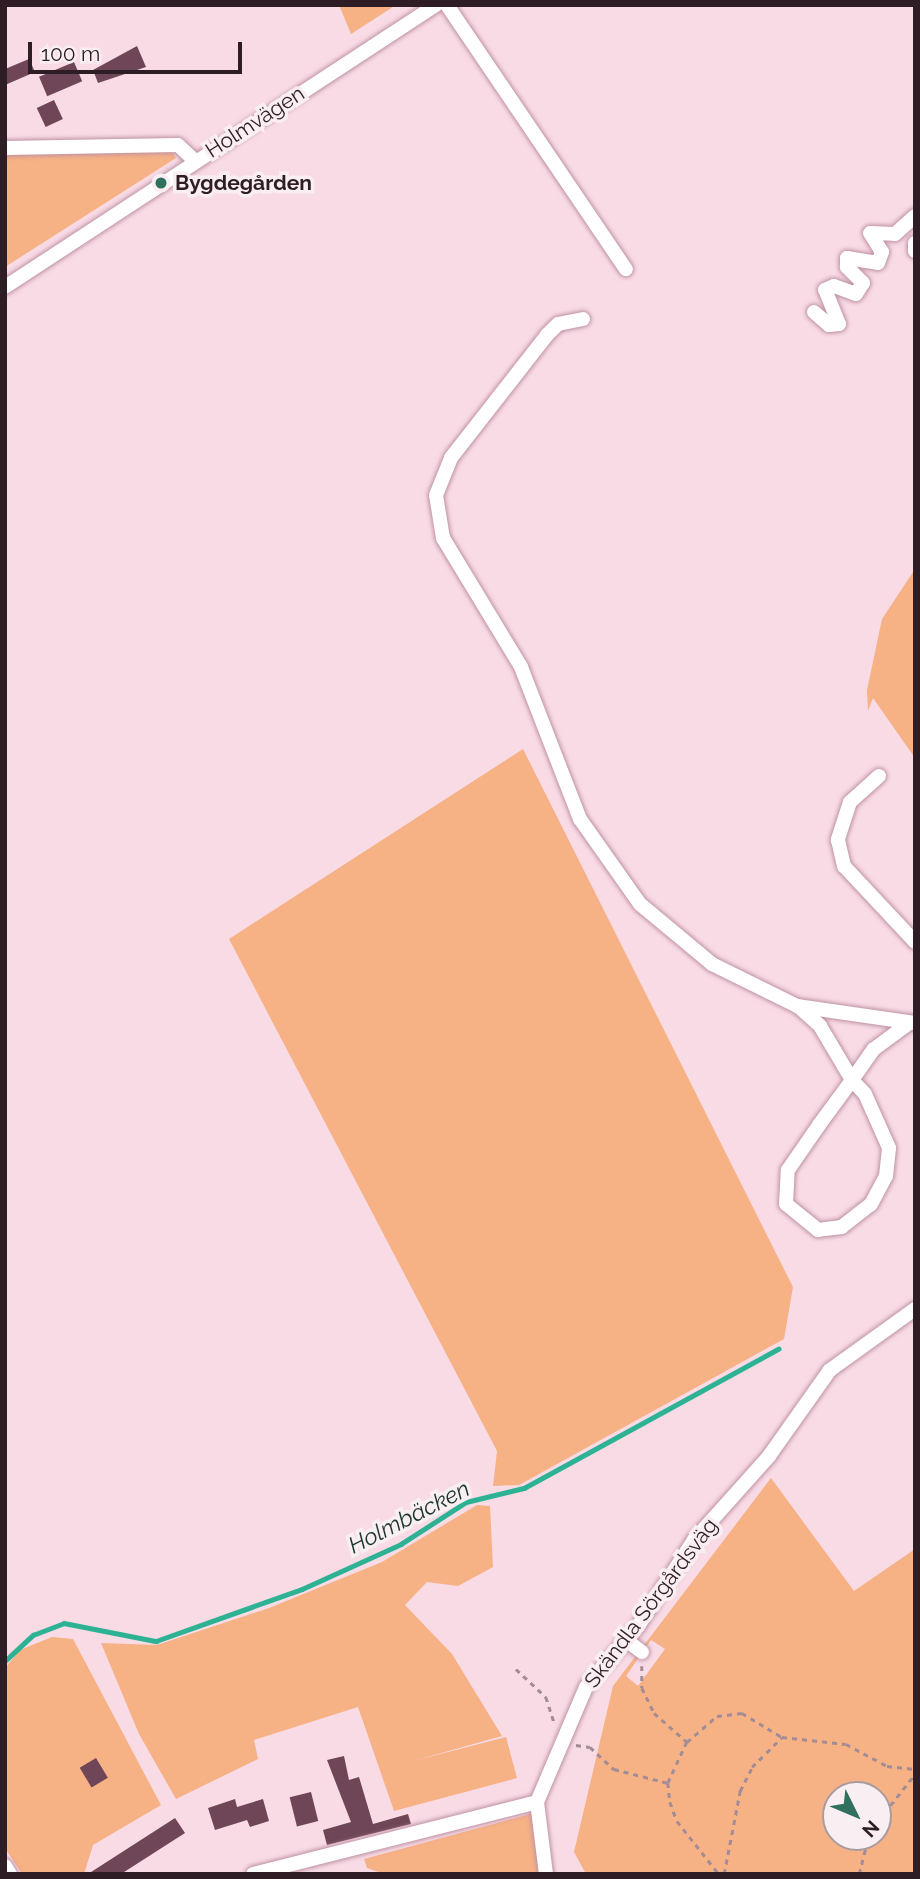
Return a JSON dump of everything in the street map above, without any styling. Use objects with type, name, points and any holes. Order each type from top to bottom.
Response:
[{"type":"street","name":"Holmvägen","points":[[5,287],[436,5]]},
{"type":"street","points":[[447,5],[625,269]]},
{"type":"street","points":[[5,148],[178,145],[195,161]]},
{"type":"street","points":[[814,312],[839,324],[825,290],[834,286],[856,294],[863,283],[847,267],[847,258],[878,263],[882,252],[870,233],[895,234],[915,216]]},
{"type":"street","points":[[915,243],[915,251]]},
{"type":"street","points":[[583,320],[558,324],[485,410],[443,472],[436,520],[521,667],[565,786],[614,872],[652,915],[712,964],[797,1006],[820,1027],[852,1080],[887,1138],[886,1175],[855,1220],[818,1230],[793,1214],[784,1183],[852,1080],[874,1049],[912,1023]]},
{"type":"street","points":[[879,776],[850,802],[838,840],[844,866],[915,942]]},
{"type":"street","points":[[797,1006],[912,1023]]},
{"type":"street","name":"Skändla Sörgårdsväg","points":[[537,1802],[558,1738],[586,1687],[626,1640],[694,1540],[769,1456],[823,1378],[860,1343],[915,1309]]},
{"type":"street","points":[[626,1640],[642,1652]]},
{"type":"street","points":[[253,1874],[537,1802],[545,1874]]},
{"type":"street","points":[[5,1866],[10,1874]]},
{"type":"path","points":[[642,1652],[645,1697],[687,1742]]},
{"type":"path","points":[[516,1669],[550,1702],[558,1738],[590,1747],[614,1769],[668,1783]]},
{"type":"path","points":[[719,1874],[677,1821],[668,1783],[687,1742],[729,1713],[760,1720],[782,1737],[846,1744],[887,1766],[915,1772],[892,1802]]},
{"type":"path","points":[[724,1874],[740,1791],[752,1767],[782,1737]]},
{"type":"path","points":[[859,1874],[865,1851]]},
{"type":"shaded area","points":[[339,5],[396,5],[351,34]]},
{"type":"shaded area","points":[[172,152],[176,158],[5,267],[5,153]]},
{"type":"shaded area","points":[[915,569],[915,758],[873,698],[868,711],[867,690],[882,619]]},
{"type":"shaded area","points":[[523,749],[793,1287],[784,1339],[519,1485],[493,1486],[497,1451],[229,939]]},
{"type":"shaded area","points":[[771,1478],[854,1591],[915,1549],[915,1874],[586,1874],[574,1852],[613,1686]],"holes":[[[651,1640],[665,1649],[638,1686],[626,1676]]]},
{"type":"shaded area","points":[[477,1505],[490,1506],[493,1567],[458,1586],[427,1582],[405,1605],[452,1654],[502,1736],[413,1761],[506,1737],[517,1778],[394,1811],[358,1707],[254,1740],[258,1759],[176,1799],[139,1734],[101,1643],[157,1645],[269,1608],[382,1562]]},
{"type":"shaded area","points":[[52,1637],[73,1639],[161,1805],[93,1845],[84,1874],[22,1874],[5,1848],[5,1668],[20,1650]]},
{"type":"shaded area","points":[[534,1813],[538,1874],[384,1874],[367,1868],[364,1859]]},
{"type":"building","points":[[137,46],[146,67],[98,83],[93,70]]},
{"type":"building","points":[[29,59],[35,72],[5,85],[5,69]]},
{"type":"building","points":[[74,62],[82,81],[47,96],[39,77]]},
{"type":"building","points":[[54,100],[63,119],[46,127],[37,108]]},
{"type":"building","points":[[344,1756],[349,1780],[359,1777],[373,1824],[408,1814],[411,1824],[327,1845],[323,1830],[351,1822],[327,1760]]},
{"type":"building","points":[[96,1758],[108,1778],[92,1788],[80,1768]]},
{"type":"building","points":[[311,1792],[318,1821],[297,1826],[290,1797]]},
{"type":"building","points":[[235,1799],[237,1807],[263,1799],[269,1821],[250,1827],[247,1820],[215,1830],[208,1808]]},
{"type":"building","points":[[175,1818],[185,1833],[121,1874],[88,1874]]},
{"type":"waterway","name":"Holmbäcken","points":[[5,1661],[33,1635],[64,1623],[156,1641],[302,1589],[401,1544],[466,1502],[524,1488],[778,1349]]},
{"type":"place","name":"Bygdegården","points":[[161,183]]}]
